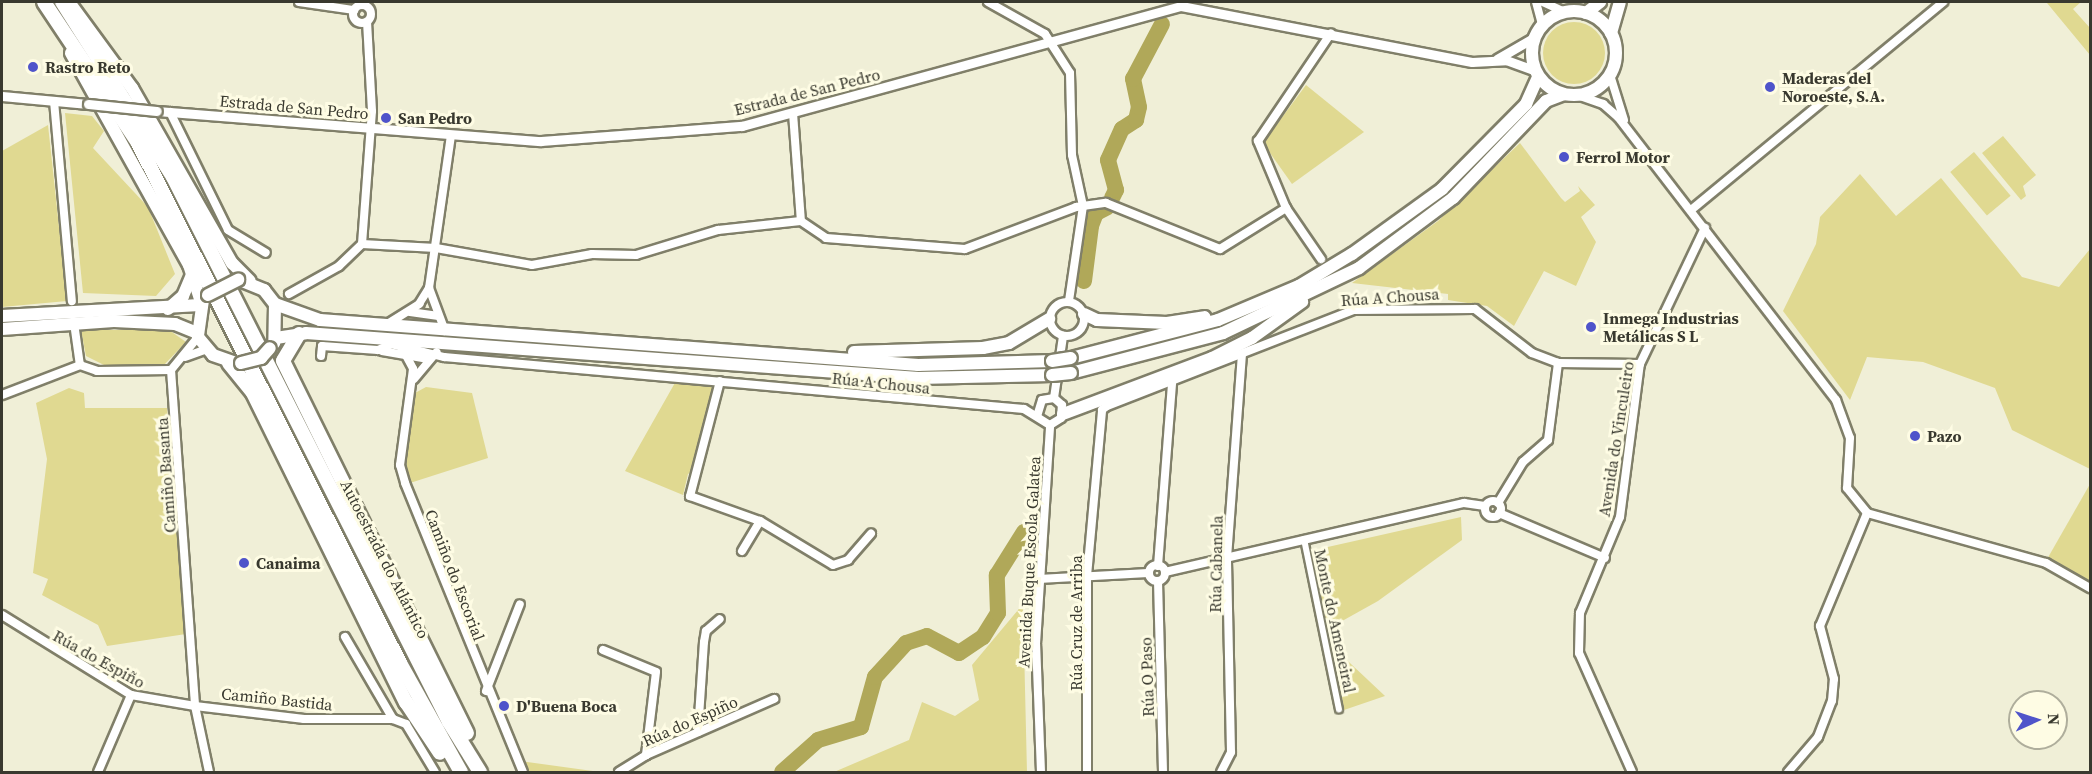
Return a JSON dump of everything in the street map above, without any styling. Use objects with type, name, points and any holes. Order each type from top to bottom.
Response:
[{"type":"highway","points":[[39,2],[192,274],[203,301],[197,335]]},
{"type":"highway","points":[[44,2],[138,143],[258,354]]},
{"type":"highway","points":[[62,2],[172,177],[258,354]]},
{"type":"highway","points":[[69,2],[132,88],[244,281],[274,304],[300,317],[918,364],[1052,361],[1071,358],[1169,337],[1269,299],[1352,254],[1442,189],[1526,104],[1536,73],[1535,37],[1542,24],[1564,12],[1586,13],[1611,33]]},
{"type":"highway","points":[[1586,13],[1600,2]]},
{"type":"highway","points":[[1065,412],[1212,358],[1252,338],[1312,293],[1407,236],[1496,157],[1546,101],[1564,94],[1577,95],[1596,90],[1610,75],[1616,52],[1611,33],[1620,2]]},
{"type":"highway","points":[[1536,73],[1564,94]]},
{"type":"highway","points":[[168,309],[183,296],[192,274]]},
{"type":"highway","points":[[2,316],[168,309],[203,301],[244,281]]},
{"type":"highway","points":[[258,354],[298,334],[389,345],[443,343],[918,378],[1052,375],[1071,373],[1171,350],[1312,293]]},
{"type":"highway","points":[[1084,314],[1097,320],[1177,323],[1269,299]]},
{"type":"highway","points":[[274,304],[258,354],[253,393],[406,702],[452,772]]},
{"type":"highway","points":[[792,355],[983,348],[1009,343],[1050,319]]},
{"type":"highway","points":[[2,329],[114,321],[175,324],[197,335],[207,349],[258,354],[283,361],[458,719],[490,772]]},
{"type":"highway","points":[[283,361],[298,334]]},
{"type":"highway","name":"Autoestrada do Atlántico","points":[[258,354],[400,663],[461,772]]},
{"type":"highway","name":"Autoestrada do Atlántico","points":[[258,354],[449,722],[480,772]]},
{"type":"street","points":[[289,294],[339,266],[362,244],[371,129],[367,22],[371,12],[364,3],[354,10],[298,2]]},
{"type":"street","points":[[988,2],[1033,24],[1050,41],[1070,73],[1072,155],[1083,206],[1069,301]]},
{"type":"street","points":[[1536,2],[1542,24]]},
{"type":"street","points":[[1543,2],[1564,12]]},
{"type":"street","points":[[1691,210],[1942,2]]},
{"type":"street","name":"Estrada de San Pedro","points":[[2,96],[451,136],[552,141],[742,126],[1181,6],[1331,33],[1472,62],[1497,59]]},
{"type":"street","points":[[354,10],[356,21],[367,22]]},
{"type":"street","points":[[1321,259],[1286,208],[1258,141],[1331,33]]},
{"type":"street","points":[[1497,59],[1535,37]]},
{"type":"street","points":[[1497,59],[1536,73]]},
{"type":"street","points":[[1610,75],[1627,127]]},
{"type":"street","points":[[1577,95],[1603,104],[1627,127],[1836,400],[1850,438],[1847,488],[1867,513],[2046,563],[2091,588]]},
{"type":"street","points":[[54,101],[72,301]]},
{"type":"street","points":[[170,112],[228,230],[266,254]]},
{"type":"street","points":[[794,113],[801,221]]},
{"type":"street","points":[[413,380],[443,343],[445,328],[438,316],[429,288],[451,136]]},
{"type":"street","points":[[362,244],[436,248],[532,266],[592,254],[636,255],[718,230],[801,221],[825,238],[965,249],[1083,206],[1120,207],[1212,250],[1230,245],[1286,208]]},
{"type":"street","name":"Avenida do Vinculeiro","points":[[1632,772],[1580,653],[1580,613],[1605,558],[1620,517],[1640,364],[1705,228]]},
{"type":"street","points":[[388,324],[409,312],[429,288]]},
{"type":"street","points":[[1063,336],[1082,328],[1084,314],[1069,301]]},
{"type":"street","points":[[1050,425],[1065,412],[1054,398],[1063,336],[1050,319],[1056,306],[1069,301]]},
{"type":"street","name":"Rúa A Chousa","points":[[1065,412],[1105,408],[1242,355],[1337,313],[1463,307],[1487,314],[1532,352],[1558,363],[1640,364]]},
{"type":"street","points":[[409,312],[438,316]]},
{"type":"street","points":[[75,330],[80,365]]},
{"type":"street","points":[[2,395],[80,365],[98,371],[171,370],[184,358],[197,335]]},
{"type":"street","points":[[321,356],[322,346],[389,345],[433,356]]},
{"type":"street","points":[[389,345],[408,357],[433,356]]},
{"type":"street","points":[[389,345],[408,357],[413,380]]},
{"type":"street","points":[[184,358],[207,349]]},
{"type":"street","name":"Rúa Cabanela","points":[[1221,772],[1231,752],[1227,558],[1242,355]]},
{"type":"street","name":"Rúa A Chousa","points":[[433,356],[1024,409],[1050,425]]},
{"type":"street","points":[[1499,513],[1498,502],[1523,462],[1548,440],[1558,363]]},
{"type":"street","name":"Camiño Basanta","points":[[171,370],[195,706]]},
{"type":"street","name":"Camiño do Escorial","points":[[413,380],[400,465],[486,690],[522,772]]},
{"type":"street","points":[[720,381],[690,496],[760,521],[833,565],[848,560],[871,534]]},
{"type":"street","points":[[1038,579],[1149,573],[1158,566],[1172,383]]},
{"type":"street","points":[[1037,416],[1042,400],[1054,398]]},
{"type":"street","name":"Rúa Cruz de Arriba","points":[[1086,772],[1087,576],[1105,408]]},
{"type":"street","name":"Avenida Buque Escola Galatea","points":[[1041,772],[1038,579],[1050,425]]},
{"type":"street","points":[[1149,573],[1158,581],[1165,572],[1304,539],[1464,503],[1485,506],[1498,502]]},
{"type":"street","points":[[1485,506],[1488,515],[1499,513],[1605,558]]},
{"type":"street","points":[[1788,772],[1818,737],[1832,701],[1834,679],[1820,626],[1867,513]]},
{"type":"street","points":[[742,551],[760,521]]},
{"type":"street","name":"Monte do Ameneiral","points":[[1304,539],[1339,709]]},
{"type":"street","points":[[1158,566],[1165,572]]},
{"type":"street","name":"Rúa O Paso","points":[[1158,581],[1163,772]]},
{"type":"street","points":[[486,690],[520,603]]},
{"type":"street","name":"Rúa do Espiño","points":[[2,615],[130,695],[195,706]]},
{"type":"street","points":[[698,732],[706,631],[720,619]]},
{"type":"street","points":[[345,637],[393,719],[406,724],[435,772]]},
{"type":"street","points":[[603,650],[656,672],[646,755]]},
{"type":"street","points":[[98,772],[130,695]]},
{"type":"street","name":"Rúa do Espiño","points":[[619,772],[646,755],[774,699]]},
{"type":"street","points":[[195,706],[209,772]]},
{"type":"street","name":"Camiño Bastida","points":[[195,706],[304,719],[393,719]]},
{"type":"shaded area","points":[[2081,2],[2073,9],[2090,28],[2090,55],[2047,3]]},
{"type":"shaded area","points":[[1568,22],[1580,22],[1596,31],[1603,41],[1605,53],[1603,65],[1596,75],[1580,84],[1568,84],[1557,79],[1548,70],[1543,59],[1543,47],[1548,36],[1557,27]]},
{"type":"shaded area","points":[[1306,85],[1364,132],[1292,184],[1263,143]]},
{"type":"shaded area","points":[[65,113],[92,116],[104,131],[93,148],[148,207],[175,274],[156,296],[83,293]]},
{"type":"shaded area","points":[[48,125],[67,301],[2,307],[2,151]]},
{"type":"shaded area","points":[[2003,136],[2036,175],[2023,186],[2026,196],[2021,200],[1982,153]]},
{"type":"shaded area","points":[[1520,143],[1565,202],[1580,191],[1578,186],[1595,205],[1581,217],[1596,242],[1576,286],[1544,271],[1514,326],[1487,306],[1448,300],[1448,294],[1352,283],[1438,221]]},
{"type":"shaded area","points":[[1974,152],[2011,196],[1987,216],[1950,172]]},
{"type":"shaded area","points":[[1860,174],[1896,216],[1941,178],[2022,277],[2059,287],[2090,249],[2090,469],[2012,430],[1995,388],[1923,362],[1867,357],[1850,400],[1783,311],[1816,244],[1820,217]]},
{"type":"shaded area","points":[[81,330],[169,330],[186,342],[163,366],[106,366],[86,356]]},
{"type":"shaded area","points":[[676,381],[715,387],[697,468],[688,474],[683,495],[625,471]]},
{"type":"shaded area","points":[[426,387],[472,393],[488,458],[410,483],[405,458],[415,393]]},
{"type":"shaded area","points":[[69,388],[84,393],[85,408],[167,408],[186,634],[107,646],[98,625],[42,595],[48,579],[33,573],[47,459],[36,403]]},
{"type":"shaded area","points":[[2090,484],[2090,585],[2046,561]]},
{"type":"shaded area","points":[[1461,517],[1462,540],[1378,601],[1326,630],[1310,551]]},
{"type":"shaded area","points":[[1023,604],[1027,772],[834,772],[909,740],[922,702],[955,716],[979,700],[972,665]]},
{"type":"shaded area","points":[[1334,648],[1385,696],[1344,710]]},
{"type":"shaded area","points":[[520,761],[600,772],[527,772]]},
{"type":"waterway","points":[[1112,198],[1116,190],[1108,160],[1122,129],[1136,120],[1139,107],[1133,79],[1162,24]]},
{"type":"waterway","points":[[1084,281],[1091,226],[1096,213],[1108,207]]},
{"type":"waterway","points":[[782,772],[818,740],[861,727],[875,677],[906,643],[927,636],[959,653],[983,637],[998,613],[997,575],[1024,532]]},
{"type":"place","name":"Rastro Reto","points":[[33,67]]},
{"type":"place","name":"Maderas del Noroeste, S.A.","points":[[1770,87]]},
{"type":"place","name":"San Pedro","points":[[386,118]]},
{"type":"place","name":"Ferrol Motor","points":[[1564,157]]},
{"type":"place","name":"Inmega Industrias Metálicas S L","points":[[1591,327]]},
{"type":"place","name":"Pazo","points":[[1915,436]]},
{"type":"place","name":"Canaima","points":[[244,563]]},
{"type":"place","name":"D'Buena Boca","points":[[504,706]]}]
